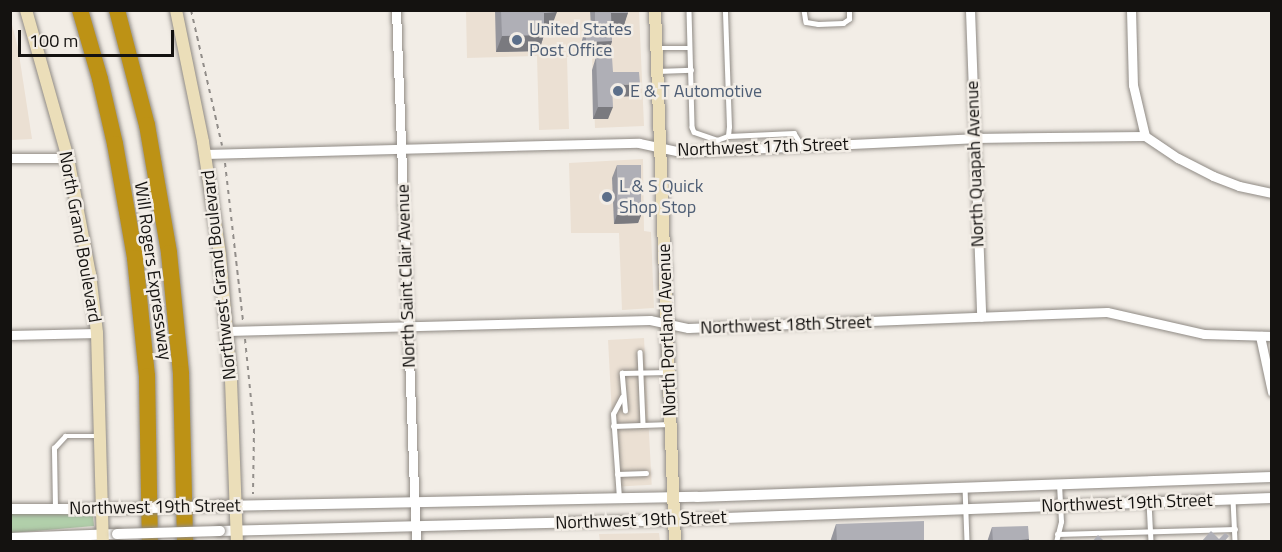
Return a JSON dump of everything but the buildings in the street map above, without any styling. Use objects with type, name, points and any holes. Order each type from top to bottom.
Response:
[{"type":"highway","name":"Will Rogers Expressway","points":[[80,10],[100,79],[115,144],[135,258],[147,375],[150,542]]},
{"type":"highway","name":"Will Rogers Expressway","points":[[117,10],[147,125],[169,253],[181,374],[185,542]]},
{"type":"main road","name":"North Grand Boulevard","points":[[26,10],[68,158],[90,274],[97,333],[102,538]]},
{"type":"main road","name":"Northwest Grand Boulevard","points":[[176,10],[205,154],[220,255],[227,331],[236,536]]},
{"type":"main road","name":"North Portland Avenue","points":[[655,10],[675,542]]},
{"type":"street","name":"North Saint Clair Avenue","points":[[396,10],[416,542]]},
{"type":"street","name":"North Quapah Avenue","points":[[970,10],[981,317]]},
{"type":"street","points":[[1131,10],[1132,86],[1145,136],[1178,158],[1213,176],[1239,186],[1272,193]]},
{"type":"street","name":"Northwest 17th Street","points":[[205,154],[639,143],[681,152],[716,146],[802,146],[975,138],[1145,136]]},
{"type":"street","points":[[10,158],[68,158]]},
{"type":"street","name":"Northwest 18th Street","points":[[227,331],[650,320],[688,328],[1107,312],[1204,334],[1272,336]]},
{"type":"street","points":[[10,335],[97,333]]},
{"type":"street","points":[[1260,336],[1272,392]]},
{"type":"street","name":"Northwest 19th Street","points":[[10,509],[117,509],[673,497],[1272,477]]},
{"type":"street","name":"Northwest 19th Street","points":[[10,538],[102,538],[117,534],[220,531],[236,536],[415,526],[1272,498]]},
{"type":"lane","points":[[689,10],[694,132],[716,146],[728,136],[792,133],[802,146]]},
{"type":"lane","points":[[725,10],[728,136]]},
{"type":"lane","points":[[804,10],[806,22],[810,24],[843,23],[849,19],[849,10]]},
{"type":"lane","points":[[657,48],[690,48]]},
{"type":"lane","points":[[657,70],[691,70]]},
{"type":"lane","points":[[640,352],[643,424]]},
{"type":"lane","points":[[625,411],[622,397],[622,373],[669,372]]},
{"type":"lane","points":[[618,411],[622,397]]},
{"type":"lane","points":[[619,498],[613,414],[622,397]]},
{"type":"lane","points":[[619,418],[620,425]]},
{"type":"lane","points":[[626,418],[627,425]]},
{"type":"lane","points":[[613,426],[670,423]]},
{"type":"lane","points":[[55,508],[54,448],[65,436],[99,436]]},
{"type":"lane","points":[[617,474],[646,472]]},
{"type":"lane","points":[[1056,542],[1061,505],[1059,484]]},
{"type":"lane","points":[[965,488],[967,542]]},
{"type":"lane","points":[[1233,499],[1235,542]]},
{"type":"lane","points":[[1149,502],[1151,542]]},
{"type":"lane","points":[[1058,534],[1234,529]]},
{"type":"path","points":[[191,10],[220,137]]},
{"type":"path","points":[[225,167],[242,314]]},
{"type":"path","points":[[245,348],[254,429],[254,490]]},
{"type":"shaded area","points":[[466,11],[639,11],[644,126],[595,128],[592,56],[567,57],[569,129],[539,130],[537,56],[467,58]]},
{"type":"shaded area","points":[[11,21],[18,48],[32,139],[11,140]]},
{"type":"shaded area","name":"L & S Quick Shop Stop","points":[[643,159],[644,231],[651,232],[654,308],[622,310],[619,233],[571,233],[569,163]]},
{"type":"shaded area","points":[[644,338],[652,485],[616,487],[608,340]]},
{"type":"shaded area","points":[[659,533],[660,541],[600,541],[599,534]]},
{"type":"green space","points":[[10,514],[93,516],[94,526],[11,533]]},
{"type":"place","name":"United States Post Office","points":[[517,40]]},
{"type":"place","name":"E & T Automotive","points":[[618,91]]},
{"type":"place","name":"L & S Quick Shop Stop","points":[[607,197]]}]
